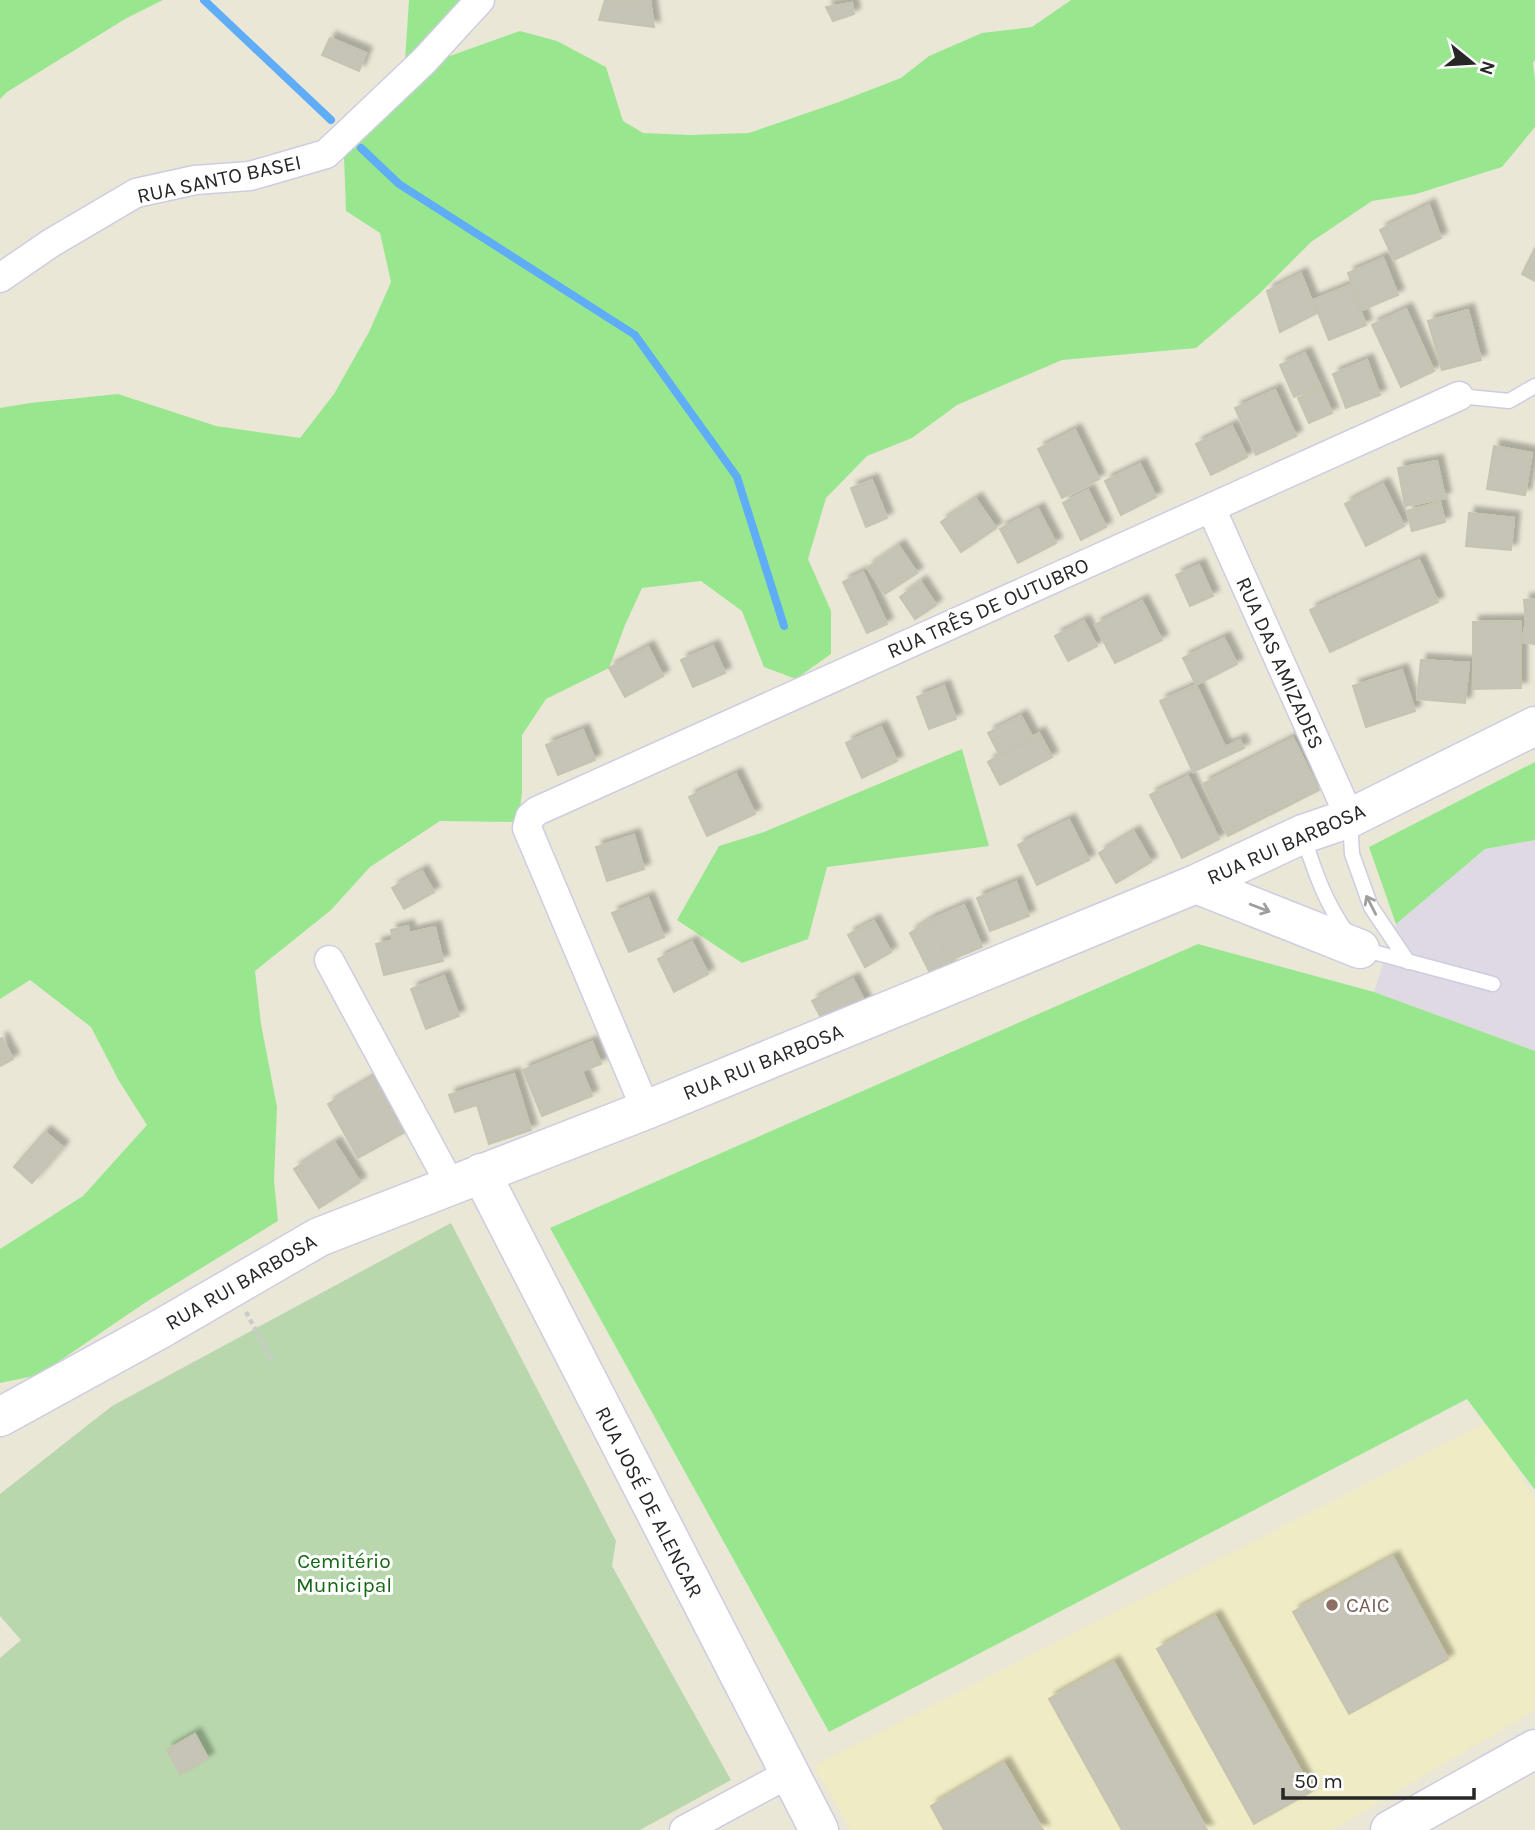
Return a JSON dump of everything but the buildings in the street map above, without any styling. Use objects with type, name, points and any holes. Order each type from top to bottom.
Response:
[{"type":"main road","name":"RUA RUI BARBOSA","points":[[0,1417],[319,1237],[646,1110],[1196,884],[1303,834],[1350,818],[1535,726]]},
{"type":"main road","points":[[1196,884],[1360,949]]},
{"type":"main road","name":"RUA JOSÉ DE ALENCAR","points":[[466,1179],[819,1830]]},
{"type":"main road","points":[[1391,1830],[1535,1749]]},
{"type":"street","name":"RUA SANTO BASEI","points":[[0,278],[51,243],[136,193],[195,180],[250,176],[326,154],[379,100],[424,61],[480,0]]},
{"type":"street","name":"RUA TRÊS DE OUTUBRO","points":[[646,1110],[527,828],[530,817],[537,811],[1459,396]]},
{"type":"street","name":"RUA DAS AMIZADES","points":[[1211,508],[1350,818]]},
{"type":"street","name":"RUA JOSÉ DE ALENCAR","points":[[329,960],[466,1179]]},
{"type":"street","points":[[684,1830],[788,1774]]},
{"type":"lane","points":[[1459,396],[1508,401],[1535,386]]},
{"type":"lane","points":[[1350,818],[1352,854],[1371,907],[1408,962]]},
{"type":"lane","points":[[1303,834],[1321,887],[1339,922],[1360,949],[1493,984]]},
{"type":"path","points":[[233,1287],[274,1364]]},
{"type":"shaded area","points":[[1535,840],[1535,1051],[1374,992],[1396,924],[1485,849]]},
{"type":"shaded area","name":"CAIC","points":[[1489,1421],[1535,1500],[1535,1710],[1332,1830],[851,1830],[814,1766]]},
{"type":"green space","points":[[0,0],[163,0],[125,19],[7,92],[0,99]]},
{"type":"green space","points":[[409,0],[465,0],[405,61]]},
{"type":"green space","points":[[1071,0],[1535,0],[1535,127],[1502,167],[1416,194],[1372,201],[1311,242],[1258,295],[1196,348],[1062,360],[957,405],[912,438],[867,456],[826,498],[808,559],[831,611],[831,654],[796,679],[764,667],[742,611],[701,581],[642,588],[609,668],[546,699],[522,735],[522,793],[518,822],[440,821],[370,867],[331,910],[255,971],[261,1024],[277,1107],[274,1181],[278,1221],[146,1302],[39,1375],[0,1383],[0,1249],[83,1196],[147,1125],[119,1081],[91,1027],[30,980],[0,999],[0,408],[118,394],[216,426],[300,438],[334,394],[369,332],[391,282],[380,233],[346,211],[344,156],[433,62],[520,31],[557,41],[606,67],[623,121],[643,133],[749,133],[901,78],[929,56],[982,33],[1032,27]]},
{"type":"green space","points":[[962,749],[989,846],[827,867],[808,939],[742,963],[677,920],[719,846],[764,832]]},
{"type":"green space","points":[[1535,762],[1535,840],[1485,849],[1396,924],[1369,847]]},
{"type":"green space","points":[[1198,944],[1374,992],[1535,1051],[1535,1490],[1467,1399],[829,1732],[550,1228]]},
{"type":"green space","name":"Cemitério Municipal","points":[[451,1223],[616,1541],[612,1566],[731,1780],[640,1830],[0,1830],[0,1658],[21,1640],[0,1616],[0,1494],[112,1406]]},
{"type":"waterway","points":[[204,0],[331,120]]},
{"type":"waterway","points":[[361,148],[399,184],[635,335],[737,477],[784,626]]},
{"type":"place","name":"CAIC","points":[[1332,1605]]}]
